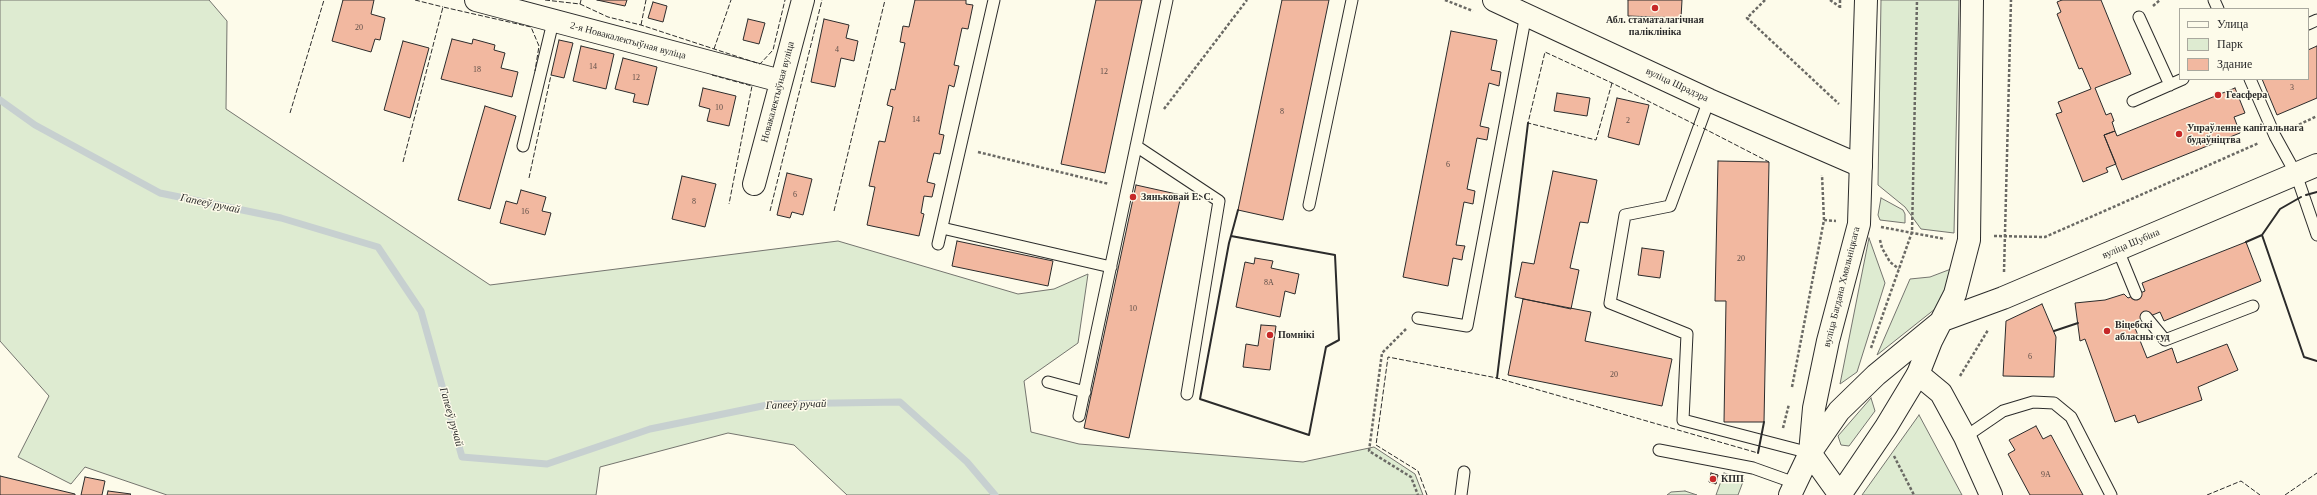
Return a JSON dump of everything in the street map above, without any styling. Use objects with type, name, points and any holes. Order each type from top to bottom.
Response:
[{"type":"street","name":"2-я Новакалектыўная вуліца","points":[[476,0],[553,22],[781,81]]},
{"type":"street","name":"Новакалектыўная вуліца","points":[[754,184],[803,0]]},
{"type":"street","name":"вуліца Шрадэра","points":[[1494,0],[1709,100],[1861,166]]},
{"type":"street","name":"вуліца Багдана Хмяльніцкага","points":[[1810,453],[1814,408],[1826,348],[1859,224],[1866,0]]},
{"type":"street","points":[[1810,453],[1840,495],[1886,427],[1918,374],[1931,341],[1955,294],[1969,240],[1972,0]]},
{"type":"street","name":"вуліца Шубіна","points":[[1943,320],[2003,298],[2317,165]]},
{"type":"street","points":[[1792,489],[1810,453],[1839,411],[1876,375],[1943,320]]},
{"type":"street","points":[[1918,374],[1941,393],[1965,436],[1991,495]]},
{"type":"lane","points":[[938,244],[994,0]]},
{"type":"lane","points":[[1079,416],[1167,0]]},
{"type":"lane","points":[[1309,205],[1352,0]]},
{"type":"lane","points":[[1418,318],[1466,326],[1526,14]]},
{"type":"lane","points":[[2140,16],[2170,85]]},
{"type":"lane","points":[[523,146],[553,22]]},
{"type":"lane","points":[[2133,101],[2181,80]]},
{"type":"lane","points":[[2250,80],[2275,136],[2296,174],[2317,235]]},
{"type":"lane","points":[[1709,100],[1670,206],[1625,215],[1610,303],[1687,334],[1683,420],[1810,453]]},
{"type":"lane","points":[[1136,146],[1219,201],[1187,394]]},
{"type":"lane","points":[[942,228],[1110,267]]},
{"type":"lane","points":[[2118,250],[2136,294]]},
{"type":"lane","points":[[2146,318],[2165,340],[2253,306]]},
{"type":"lane","points":[[1048,382],[1084,392]]},
{"type":"lane","points":[[1965,436],[2003,411],[2033,402],[2054,403],[2070,417],[2111,495]]},
{"type":"lane","points":[[1659,450],[1753,468],[1792,489]]},
{"type":"lane","points":[[1461,495],[1464,472]]},
{"type":"path","points":[[1160,114],[1247,0]]},
{"type":"path","points":[[1765,0],[1747,18],[1839,104]]},
{"type":"path","points":[[1830,0],[1840,7]]},
{"type":"path","points":[[1840,0],[1840,15]]},
{"type":"path","points":[[1870,352],[1912,232],[1917,0]]},
{"type":"path","points":[[2004,272],[2011,0]]},
{"type":"path","points":[[1839,97],[1839,110]]},
{"type":"path","points":[[1994,236],[2006,235],[2045,237],[2275,136],[2317,116]]},
{"type":"path","points":[[961,148],[1127,188]]},
{"type":"path","points":[[1792,390],[1824,220],[1822,173],[1830,152]]},
{"type":"path","points":[[1877,227],[1912,232],[1947,240]]},
{"type":"path","points":[[1880,231],[1881,227]]},
{"type":"path","points":[[1880,236],[1882,248],[1890,262],[1899,269]]},
{"type":"path","points":[[1418,318],[1382,353],[1369,451],[1411,477],[1418,495]]},
{"type":"path","points":[[1960,376],[1990,326]]},
{"type":"path","points":[[1778,444],[1790,398]]},
{"type":"path","points":[[1893,455],[1914,495]]},
{"type":"green space","points":[[0,0],[209,0],[227,21],[226,109],[490,285],[838,241],[1018,294],[1054,289],[1088,274],[1078,343],[1024,381],[1031,432],[1079,444],[1303,462],[1374,447],[1415,474],[1423,495],[847,495],[794,445],[728,433],[600,467],[596,495],[167,495],[85,467],[71,484],[18,457],[49,396],[0,341]]},
{"type":"green space","points":[[1881,0],[1959,0],[1954,233],[1921,229],[1905,207],[1878,185]]},
{"type":"green space","points":[[1881,198],[1903,210],[1905,214],[1905,223],[1880,220],[1878,215]]},
{"type":"green space","points":[[1869,238],[1885,283],[1857,372],[1840,384]]},
{"type":"green space","points":[[1951,269],[1948,289],[1935,309],[1877,355],[1910,279],[1930,277]]},
{"type":"green space","points":[[1871,398],[1875,411],[1849,446],[1841,445],[1838,436]]},
{"type":"green space","points":[[1919,415],[1962,495],[1862,495]]},
{"type":"green space","points":[[1724,473],[1744,479],[1738,495],[1716,495]]},
{"type":"green space","points":[[1685,491],[1697,495],[1667,495],[1671,492]]},
{"type":"building","points":[[343,0],[374,0],[371,14],[385,18],[380,40],[375,39],[371,52],[332,41]]},
{"type":"building","points":[[597,0],[627,0],[625,6]]},
{"type":"building","points":[[915,0],[966,0],[966,4],[973,5],[968,29],[962,28],[954,65],[959,66],[954,87],[949,85],[939,134],[944,135],[940,154],[934,153],[927,182],[935,184],[932,197],[924,196],[921,213],[924,214],[919,236],[867,225],[875,187],[869,186],[879,141],[885,142],[893,107],[887,105],[891,89],[895,90],[905,43],[900,42],[903,26],[909,27]]},
{"type":"building","points":[[1096,0],[1142,0],[1105,173],[1061,164]]},
{"type":"building","points":[[1282,0],[1329,0],[1283,220],[1238,210]]},
{"type":"building","name":"Абл. стаматалагічная паліклініка","points":[[1628,0],[1682,0],[1681,18],[1628,16]]},
{"type":"building","points":[[2062,0],[2101,0],[2131,74],[2095,88],[2106,115],[2111,113],[2114,121],[2112,122],[2115,131],[2104,135],[2116,164],[2106,168],[2108,172],[2083,182],[2056,114],[2062,112],[2058,102],[2091,89],[2082,68],[2079,69],[2057,14],[2061,12],[2057,2]]},
{"type":"building","points":[[653,2],[667,6],[663,22],[648,18]]},
{"type":"building","points":[[748,19],[765,23],[759,44],[743,40]]},
{"type":"building","points":[[824,19],[849,25],[846,38],[858,41],[854,61],[841,58],[835,87],[811,82]]},
{"type":"building","points":[[1451,31],[1497,40],[1491,70],[1501,72],[1499,86],[1489,83],[1480,126],[1489,128],[1487,140],[1477,138],[1467,189],[1475,191],[1473,204],[1464,202],[1456,245],[1465,246],[1462,260],[1453,258],[1448,286],[1403,277]]},
{"type":"building","points":[[452,39],[472,44],[473,39],[495,45],[494,50],[505,53],[501,68],[518,72],[512,97],[441,79]]},
{"type":"building","points":[[559,40],[573,43],[564,78],[551,75]]},
{"type":"building","points":[[403,41],[429,48],[410,118],[384,110]]},
{"type":"building","points":[[581,46],[614,54],[606,89],[573,81]]},
{"type":"building","points":[[2317,46],[2317,98],[2277,115],[2262,80],[2309,80],[2309,50]]},
{"type":"building","points":[[623,58],[657,67],[648,105],[633,102],[635,94],[615,89]]},
{"type":"building","points":[[703,88],[736,96],[729,126],[707,121],[710,109],[699,106]]},
{"type":"building","name":"Упраўленне капітальнага будаўніцтва","points":[[2235,88],[2245,113],[2234,117],[2240,133],[2122,180],[2104,135],[2115,131],[2117,136]]},
{"type":"building","points":[[1557,93],[1590,98],[1587,116],[1554,111]]},
{"type":"building","points":[[1617,98],[1649,105],[1639,145],[1608,137]]},
{"type":"building","points":[[485,106],[516,116],[490,209],[458,200]]},
{"type":"building","points":[[1718,161],[1769,162],[1764,422],[1724,422],[1726,301],[1715,301]]},
{"type":"building","points":[[1553,171],[1597,180],[1588,223],[1580,222],[1570,268],[1579,270],[1571,309],[1515,297],[1522,262],[1534,264]]},
{"type":"building","points":[[787,173],[812,179],[803,215],[792,212],[790,218],[777,215]]},
{"type":"building","points":[[682,176],[716,184],[705,227],[672,219]]},
{"type":"building","points":[[1136,185],[1181,195],[1129,438],[1084,428]]},
{"type":"building","points":[[521,190],[546,197],[542,211],[551,213],[545,235],[500,223],[506,201],[517,204]]},
{"type":"building","points":[[957,241],[1053,261],[1048,286],[952,266]]},
{"type":"building","name":"Віцебскі абласны суд","points":[[2246,242],[2261,281],[2164,321],[2160,312],[2133,323],[2147,358],[2172,348],[2177,363],[2227,344],[2238,370],[2198,387],[2202,400],[2138,423],[2135,415],[2115,422],[2085,339],[2080,341],[2075,303],[2105,300],[2124,294],[2128,298],[2145,291],[2142,283]]},
{"type":"building","points":[[1642,248],[1664,251],[1660,278],[1638,275]]},
{"type":"building","points":[[1255,258],[1273,261],[1271,268],[1299,274],[1295,294],[1285,291],[1280,317],[1236,307],[1245,262],[1254,264]]},
{"type":"building","points":[[1523,299],[1591,312],[1585,341],[1672,359],[1662,406],[1508,375]]},
{"type":"building","points":[[2042,304],[2056,337],[2054,377],[2003,376],[2006,321]]},
{"type":"building","points":[[1261,325],[1276,326],[1270,370],[1243,367],[1246,344],[1258,346]]},
{"type":"building","points":[[2036,426],[2043,439],[2051,435],[2083,495],[2030,495],[2008,454],[2015,450],[2009,440]]},
{"type":"building","name":"КПП","points":[[1711,473],[1718,475],[1716,484],[1709,482]]},
{"type":"building","points":[[0,476],[75,494],[75,495],[0,495]]},
{"type":"building","points":[[85,477],[105,481],[102,495],[81,495]]},
{"type":"building","points":[[108,491],[131,494],[107,495]]},
{"type":"waterway","name":"Гапееў ручай","points":[[0,100],[35,125],[160,193],[281,218],[378,247],[421,311],[462,457],[547,464],[650,429],[772,404],[900,402],[967,462],[995,495]]},
{"type":"fence","points":[[290,113],[324,0]]},
{"type":"fence","points":[[415,0],[443,7]]},
{"type":"fence","points":[[545,0],[580,4],[608,17],[641,25],[760,64],[773,50],[785,0]]},
{"type":"fence","points":[[580,4],[581,0]]},
{"type":"fence","points":[[641,25],[646,0]]},
{"type":"fence","points":[[714,49],[731,0]]},
{"type":"fence","points":[[770,211],[822,0]]},
{"type":"fence","points":[[834,211],[885,0]]},
{"type":"fence","points":[[403,162],[443,7],[531,27],[539,46],[535,71]]},
{"type":"fence","points":[[1612,83],[1596,140],[1528,123],[1545,52],[1612,83],[1698,126]]},
{"type":"fence","points":[[529,178],[551,75]]},
{"type":"fence","points":[[712,75],[752,86],[729,204]]},
{"type":"fence","points":[[1703,128],[1769,162]]},
{"type":"fence","points":[[1427,495],[1418,471],[1376,445],[1388,357],[1497,378],[1758,453]]},
{"type":"fence","points":[[2285,495],[2317,473]]},
{"type":"fence","points":[[2207,495],[2241,481],[2260,495]]},
{"type":"wall","points":[[1497,378],[1528,123]]},
{"type":"wall","points":[[2306,195],[2317,192]]},
{"type":"wall","points":[[2301,197],[2280,209],[2262,235],[2304,357],[2317,361]]},
{"type":"wall","points":[[1231,236],[1335,255],[1339,340],[1326,347],[1309,435],[1200,399],[1229,243],[1238,210]]},
{"type":"wall","points":[[2246,242],[2262,235]]},
{"type":"wall","points":[[2054,331],[2078,323]]},
{"type":"wall","points":[[1758,453],[1764,422]]},
{"type":"place","name":"Абл. стаматалагічная паліклініка","points":[[1655,8]]},
{"type":"place","name":"Геасфера","points":[[2218,95]]},
{"type":"place","name":"Упраўленне капітальнага будаўніцтва","points":[[2179,134]]},
{"type":"place","name":"Зяньковай Е. С.","points":[[1133,197]]},
{"type":"place","name":"Віцебскі абласны суд","points":[[2107,331]]},
{"type":"place","name":"Помнікі","points":[[1270,335]]},
{"type":"place","name":"КПП","points":[[1713,479]]}]
